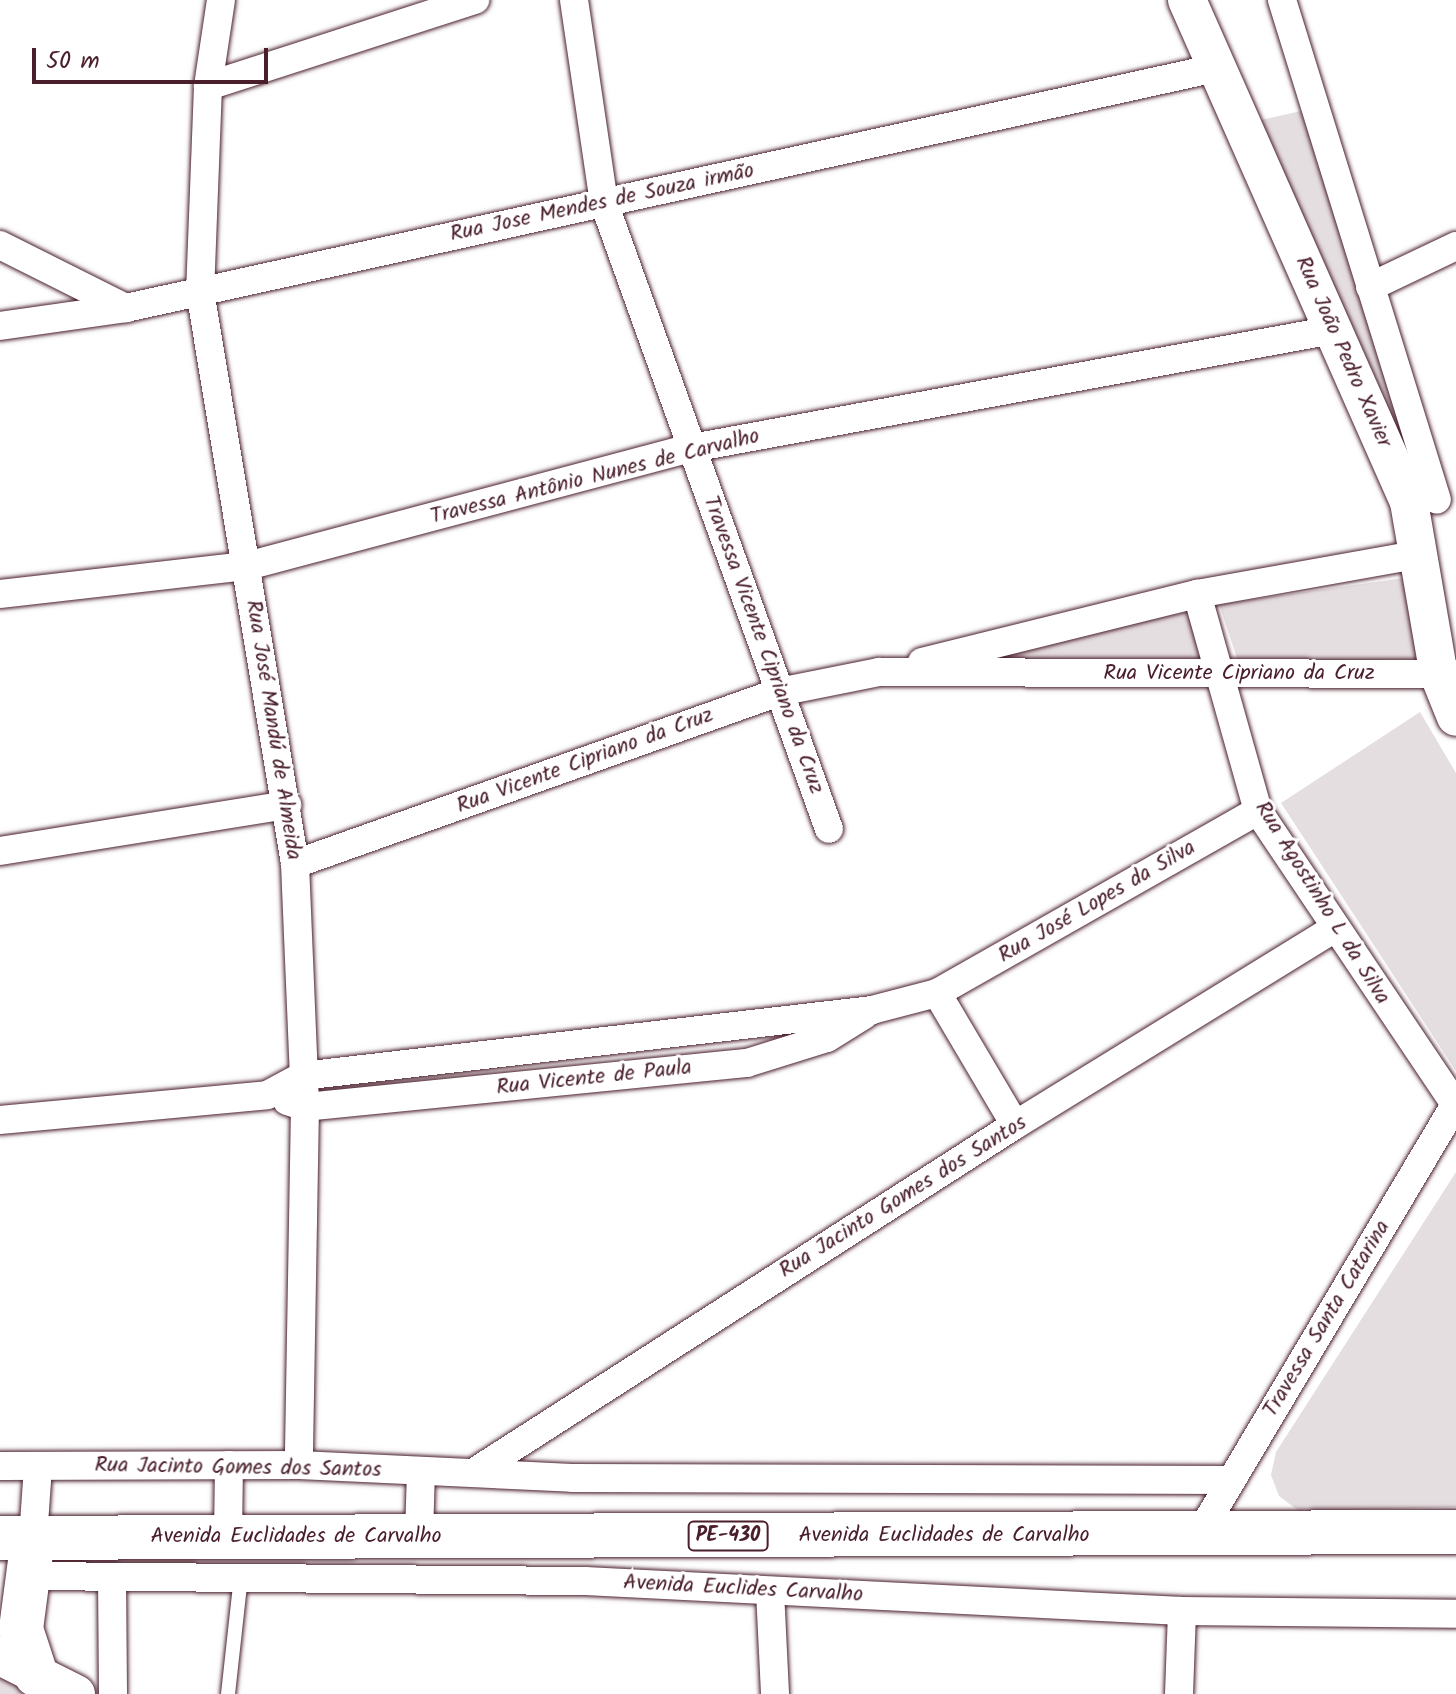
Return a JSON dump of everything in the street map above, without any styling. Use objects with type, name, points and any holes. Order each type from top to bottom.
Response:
[{"type":"highway","name":"Avenida Euclidades de Carvalho","points":[[21,1551],[228,1536],[1456,1532]]},
{"type":"highway","points":[[18,1666],[21,1551]]},
{"type":"street","name":"Rua José Mandú de Almeida","points":[[221,0],[208,86],[200,291],[295,864],[305,1107],[299,1465]]},
{"type":"street","points":[[208,86],[475,0]]},
{"type":"street","name":"Travessa Vicente Cipriano da Cruz","points":[[574,0],[604,203],[829,829]]},
{"type":"street","name":"Rua João Pedro Xavier","points":[[1187,0],[1333,330],[1434,501]]},
{"type":"street","name":"Rua João Pedro Xavier","points":[[1282,0],[1434,501],[1421,554],[1456,717]]},
{"type":"street","name":"Rua Jose Mendes de Souza irmão","points":[[0,326],[126,308],[1216,68]]},
{"type":"street","points":[[0,245],[126,308]]},
{"type":"street","points":[[1370,287],[1456,246]]},
{"type":"street","name":"Travessa Antônio Nunes de Carvalho","points":[[0,594],[247,566],[692,448],[1333,330]]},
{"type":"street","name":"Rua Vicente Cipriano da Cruz","points":[[295,864],[779,692],[879,672],[1197,594],[1421,554]]},
{"type":"street","name":"Rua Agostinho L da Silva","points":[[1197,594],[1258,811],[1334,929],[1455,1104]]},
{"type":"street","name":"Rua Vicente Cipriano da Cruz","points":[[879,672],[1448,675]]},
{"type":"street","points":[[0,851],[287,805]]},
{"type":"street","name":"Rua José Lopes da Silva","points":[[937,993],[1258,811]]},
{"type":"street","name":"Rua Jacinto Gomes dos Santos","points":[[476,1471],[1015,1125],[1334,929]]},
{"type":"street","points":[[937,993],[1015,1125]]},
{"type":"street","name":"Rua Vicente de Paula","points":[[302,1076],[872,1010],[937,993]]},
{"type":"street","name":"Rua Vicente de Paula","points":[[305,1107],[747,1063],[827,1038],[872,1010]]},
{"type":"street","points":[[267,1095],[302,1076]]},
{"type":"street","points":[[0,1120],[267,1095],[305,1107]]},
{"type":"street","name":"Travessa Santa Catarina","points":[[1199,1535],[1455,1104]]},
{"type":"street","points":[[228,1536],[229,1465]]},
{"type":"street","name":"Rua Jacinto Gomes dos Santos","points":[[0,1466],[299,1465],[476,1471],[572,1478],[1230,1480]]},
{"type":"street","points":[[21,1551],[38,1466]]},
{"type":"street","points":[[419,1537],[421,1471]]},
{"type":"street","points":[[585,1537],[585,1581]]},
{"type":"street","name":"Avenida Euclides Carvalho","points":[[21,1551],[112,1578],[241,1576],[585,1581],[1182,1611],[1456,1614]]},
{"type":"street","points":[[112,1578],[113,1694]]},
{"type":"street","points":[[770,1591],[775,1694]]},
{"type":"street","points":[[1179,1694],[1182,1611]]},
{"type":"street","points":[[18,1666],[76,1694]]},
{"type":"lane","points":[[228,1694],[241,1576]]},
{"type":"shaded area","points":[[1301,111],[1425,489],[1414,492],[1257,121]]},
{"type":"shaded area","points":[[1411,577],[1423,659],[1238,661],[1219,604]]},
{"type":"shaded area","points":[[1191,611],[1203,663],[956,663]]},
{"type":"shaded area","points":[[1420,712],[1456,773],[1456,1071],[1281,803]]},
{"type":"shaded area","points":[[1456,1172],[1456,1507],[1299,1511],[1279,1496],[1271,1475],[1276,1452]]},
{"type":"shaded area","points":[[0,1665],[55,1694],[0,1694]]}]
